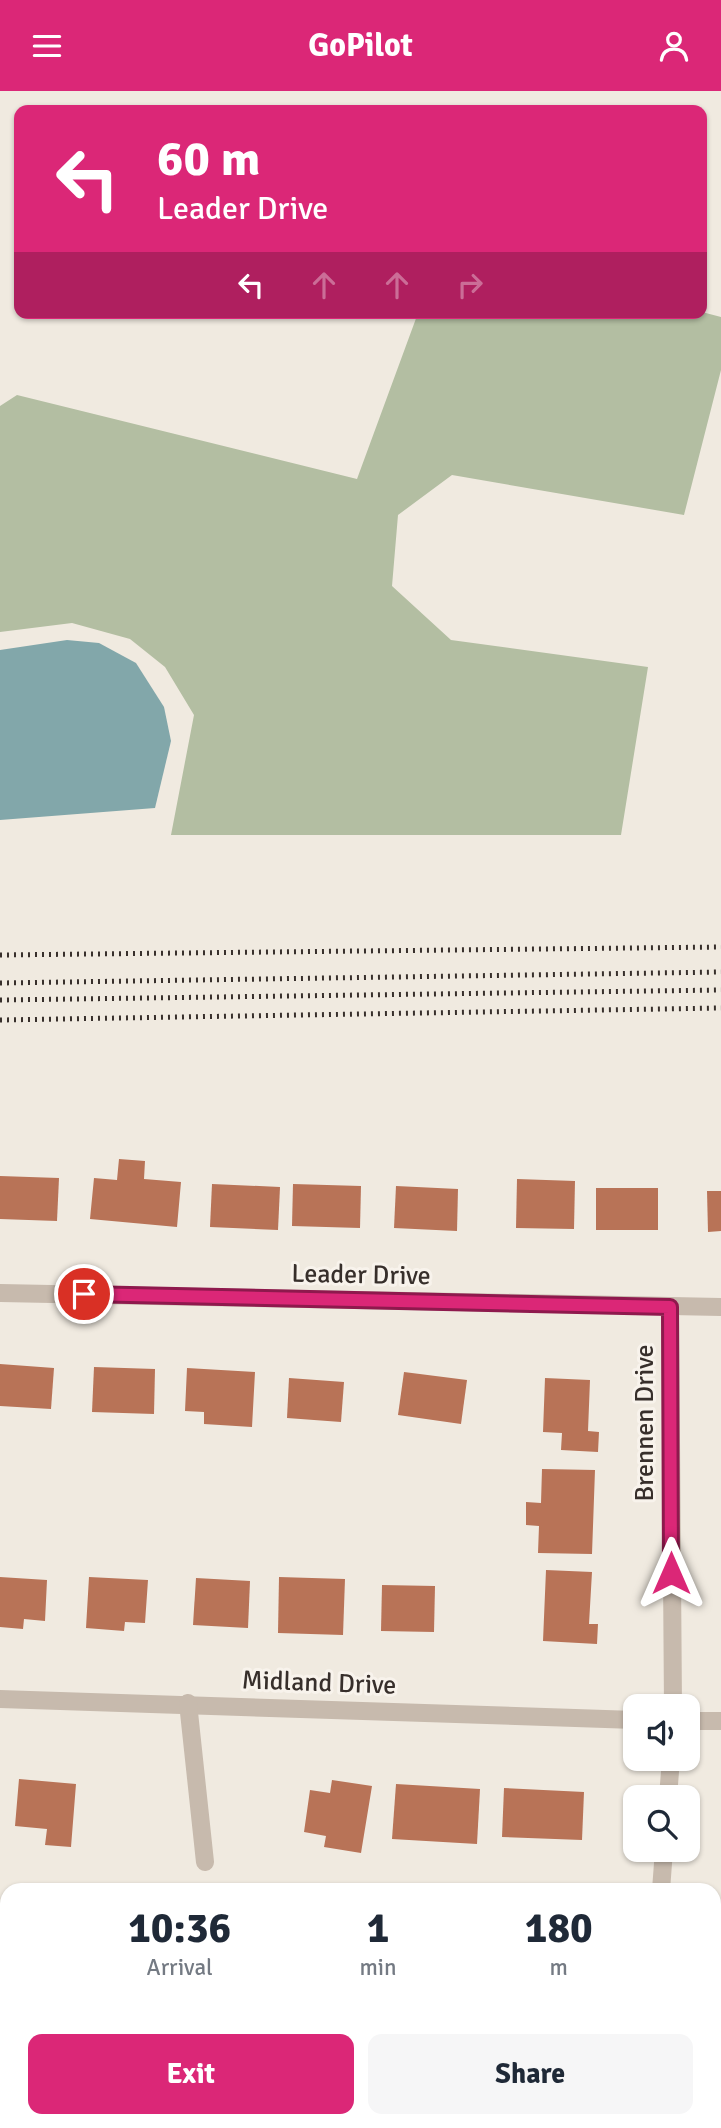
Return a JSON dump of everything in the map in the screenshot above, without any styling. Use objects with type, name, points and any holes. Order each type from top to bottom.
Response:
[{"type":"street","name":"Leader Drive","points":[[0,1293],[721,1307]]},
{"type":"street","name":"Brennen Drive","points":[[670,1307],[673,1694]]},
{"type":"street","name":"Midland Drive","points":[[0,1699],[188,1703],[623,1720]]},
{"type":"street","points":[[188,1703],[205,1862]]},
{"type":"street","points":[[700,1721],[721,1721]]},
{"type":"street","points":[[662,1883],[663,1862]]},
{"type":"green space","points":[[707,313],[721,317],[721,370],[684,515],[452,475],[398,515],[392,586],[451,640],[648,667],[621,835],[171,835],[194,715],[165,667],[130,639],[72,623],[0,632],[0,406],[17,395],[357,479],[416,319],[707,319]]},
{"type":"water","points":[[67,640],[99,643],[136,663],[164,707],[171,741],[155,808],[0,820],[0,650]]},
{"type":"building","points":[[119,1159],[145,1161],[144,1179],[181,1182],[177,1227],[90,1219],[94,1178],[117,1180]]},
{"type":"building","points":[[0,1176],[59,1178],[57,1221],[0,1219]]},
{"type":"building","points":[[517,1179],[575,1181],[574,1229],[516,1228]]},
{"type":"building","points":[[212,1184],[280,1187],[278,1230],[210,1227]]},
{"type":"building","points":[[293,1184],[361,1186],[360,1228],[292,1226]]},
{"type":"building","points":[[396,1186],[458,1189],[457,1231],[394,1228]]},
{"type":"building","points":[[596,1188],[658,1188],[658,1230],[596,1230]]},
{"type":"building","points":[[707,1191],[721,1191],[721,1231],[708,1232]]},
{"type":"building","points":[[0,1364],[54,1368],[51,1409],[0,1406]]},
{"type":"building","points":[[94,1367],[155,1369],[154,1414],[92,1412]]},
{"type":"building","points":[[187,1368],[255,1372],[252,1427],[204,1424],[204,1412],[185,1411]]},
{"type":"building","points":[[404,1372],[467,1380],[461,1424],[398,1415]]},
{"type":"building","points":[[289,1378],[344,1382],[341,1422],[287,1418]]},
{"type":"building","points":[[545,1378],[590,1380],[588,1431],[599,1432],[598,1452],[561,1450],[562,1433],[543,1432]]},
{"type":"building","points":[[542,1469],[595,1470],[592,1554],[538,1553],[539,1526],[526,1525],[526,1502],[541,1503]]},
{"type":"building","points":[[546,1570],[592,1572],[589,1624],[598,1624],[597,1644],[543,1641]]},
{"type":"building","points":[[0,1577],[47,1580],[45,1621],[24,1619],[23,1629],[0,1627]]},
{"type":"building","points":[[89,1577],[148,1580],[145,1623],[125,1622],[124,1631],[86,1628]]},
{"type":"building","points":[[279,1577],[345,1579],[343,1635],[278,1633]]},
{"type":"building","points":[[196,1578],[250,1581],[248,1628],[193,1625]]},
{"type":"building","points":[[382,1585],[435,1586],[434,1632],[381,1631]]},
{"type":"building","points":[[19,1779],[76,1784],[71,1847],[45,1845],[47,1829],[15,1826]]},
{"type":"building","points":[[332,1780],[372,1786],[361,1853],[324,1847],[326,1836],[304,1832],[310,1790],[330,1793]]},
{"type":"building","points":[[396,1784],[480,1789],[477,1844],[392,1839]]},
{"type":"building","points":[[504,1788],[584,1792],[582,1840],[502,1837]]},
{"type":"railway","points":[[0,955],[721,947]]},
{"type":"railway","points":[[0,983],[721,972]]},
{"type":"railway","points":[[0,1000],[721,990]]},
{"type":"railway","points":[[0,1020],[721,1008]]},
{"type":"route","points":[[84,1294],[670,1307],[671,1573]]}]
